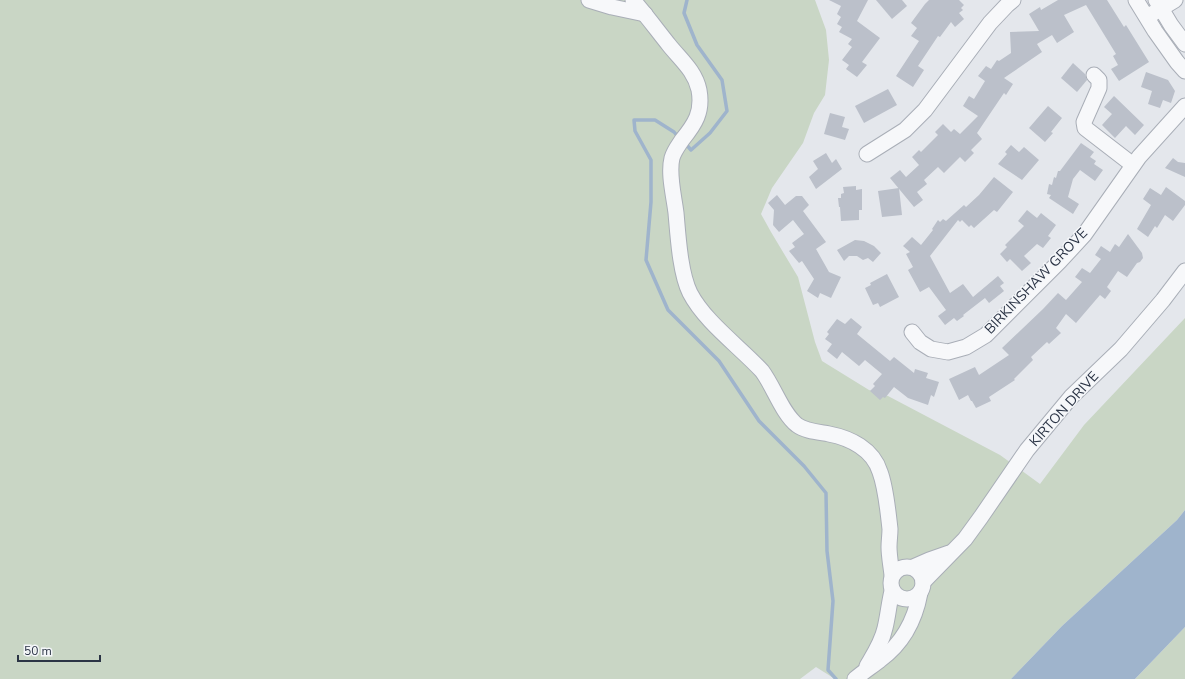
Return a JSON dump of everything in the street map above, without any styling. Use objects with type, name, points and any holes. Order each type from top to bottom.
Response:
[{"type":"street","points":[[589,0],[612,7],[645,14]]},
{"type":"street","points":[[634,0],[687,66],[698,84],[700,102],[699,113],[694,124],[672,157],[671,171],[680,254],[690,293],[715,326],[762,371],[787,414],[798,426],[852,441],[866,450],[872,457],[882,477],[890,530],[896,547],[911,567],[920,574],[921,588],[914,616],[904,635],[880,660],[859,676]]},
{"type":"street","points":[[867,154],[905,130],[925,110],[990,23],[1013,0]]},
{"type":"street","points":[[1136,0],[1173,56],[1185,71]]},
{"type":"street","points":[[1147,17],[1158,4],[1175,0]]},
{"type":"street","points":[[1158,4],[1185,44]]},
{"type":"street","points":[[1094,75],[1099,80],[1099,88],[1084,122],[1085,128],[1133,165]]},
{"type":"street","name":"BIRKINSHAW GROVE","points":[[912,332],[920,342],[930,348],[948,352],[966,347],[986,335],[1084,235],[1133,165],[1185,106]]},
{"type":"street","name":"KIRTON DRIVE","points":[[921,588],[965,539],[1027,450],[1071,398],[1121,349],[1163,300],[1185,271]]},
{"type":"street","points":[[890,530],[889,547],[892,575],[890,586],[892,591],[900,598],[906,599],[911,598],[921,588]]},
{"type":"street","name":"KIRTON DRIVE","points":[[911,567],[952,552]]},
{"type":"street","points":[[892,575],[900,568],[911,567]]},
{"type":"street","points":[[859,676],[879,645],[884,630],[892,591]]},
{"type":"green space","points":[[0,0],[815,0],[826,30],[829,60],[825,95],[814,113],[803,143],[772,188],[761,214],[798,277],[815,342],[822,361],[869,390],[888,396],[1000,455],[1040,484],[1084,425],[1185,318],[1185,510],[1177,520],[1062,626],[1011,679],[835,679],[816,667],[800,679],[0,679]]},
{"type":"green space","points":[[1185,627],[1185,679],[1135,679],[1137,677]]},
{"type":"water","points":[[1185,510],[1185,627],[1135,679],[1011,679],[1062,626],[1177,520]]},
{"type":"building","points":[[829,0],[868,0],[857,21],[880,38],[862,62],[867,65],[857,77],[846,69],[849,65],[842,60],[852,47],[848,44],[852,39],[839,32],[842,27],[837,24],[841,17],[837,14],[841,6]]},
{"type":"building","points":[[876,0],[902,0],[907,6],[892,19]]},
{"type":"building","points":[[929,0],[959,0],[964,5],[961,8],[963,10],[959,13],[964,19],[955,27],[951,22],[940,37],[938,36],[918,66],[924,70],[913,87],[896,76],[919,41],[911,36],[917,28],[911,23]]},
{"type":"building","points":[[1058,0],[1107,0],[1124,27],[1126,25],[1149,62],[1119,81],[1111,69],[1118,65],[1113,56],[1116,54],[1086,5],[1064,15],[1074,32],[1057,43],[1052,35],[1037,44],[1042,52],[1004,78],[1013,84],[1006,95],[1004,93],[977,133],[982,139],[971,150],[974,153],[965,162],[960,157],[944,173],[938,167],[924,180],[927,184],[917,192],[923,200],[914,207],[890,178],[900,170],[906,177],[919,165],[912,157],[919,150],[921,152],[938,135],[935,132],[943,124],[951,132],[954,129],[960,134],[978,116],[963,106],[969,96],[974,99],[985,81],[978,76],[986,66],[991,69],[997,60],[999,61],[1011,53],[1010,32],[1039,31],[1029,14],[1040,7],[1041,10]]},
{"type":"building","points":[[1073,63],[1085,74],[1087,80],[1077,92],[1061,78]]},
{"type":"building","points":[[1146,72],[1168,80],[1175,91],[1171,103],[1163,100],[1160,108],[1148,104],[1152,91],[1141,87]]},
{"type":"building","points":[[888,89],[897,105],[864,123],[855,106]]},
{"type":"building","points":[[1114,96],[1144,125],[1135,135],[1126,126],[1115,138],[1102,125],[1112,114],[1104,107]]},
{"type":"building","points":[[1048,106],[1062,118],[1051,132],[1053,133],[1045,142],[1029,128]]},
{"type":"building","points":[[830,113],[845,117],[842,127],[849,129],[845,140],[824,134]]},
{"type":"building","points":[[1081,143],[1094,152],[1090,157],[1096,161],[1094,164],[1103,170],[1095,181],[1080,170],[1073,179],[1068,197],[1079,204],[1073,214],[1049,198],[1051,195],[1047,194],[1049,184],[1052,185],[1054,177],[1056,178],[1058,171],[1060,171]]},
{"type":"building","points":[[1011,145],[1019,152],[1024,147],[1039,160],[1022,180],[998,164],[1007,154],[1005,152]]},
{"type":"building","points":[[826,153],[832,163],[836,159],[842,169],[816,189],[809,177],[818,169],[813,161]]},
{"type":"building","points":[[1173,158],[1178,162],[1185,163],[1185,177],[1165,168]]},
{"type":"building","points":[[994,177],[1013,192],[997,212],[994,210],[974,228],[971,225],[969,227],[962,220],[960,222],[958,220],[930,256],[950,293],[963,284],[973,297],[998,276],[1004,283],[1000,286],[1004,291],[989,303],[985,298],[957,321],[954,318],[945,325],[938,316],[946,310],[929,287],[920,292],[908,270],[913,267],[906,254],[910,252],[903,246],[912,237],[921,245],[933,230],[932,229],[938,220],[940,222],[943,219],[946,221],[964,205],[966,207],[979,195]]},
{"type":"building","points":[[856,186],[856,190],[862,189],[862,210],[859,210],[859,220],[841,221],[838,198],[841,198],[841,194],[844,193],[843,187]]},
{"type":"building","points":[[1166,187],[1185,201],[1185,205],[1173,221],[1165,215],[1157,228],[1155,226],[1148,237],[1137,229],[1151,205],[1143,199],[1150,188],[1161,195]]},
{"type":"building","points":[[899,188],[902,215],[882,217],[878,191]]},
{"type":"building","points":[[777,195],[785,205],[796,196],[802,196],[809,205],[803,211],[826,242],[816,249],[829,272],[841,277],[831,298],[820,293],[818,298],[807,291],[814,279],[802,261],[799,263],[789,251],[795,247],[792,243],[804,234],[793,220],[779,232],[773,225],[774,210],[768,203]]},
{"type":"building","points":[[1027,210],[1037,218],[1041,213],[1056,225],[1048,236],[1051,238],[1043,248],[1037,244],[1024,256],[1031,263],[1022,271],[1010,259],[1007,262],[1000,254],[1007,247],[1005,245],[1024,226],[1018,221]]},
{"type":"building","points":[[1128,234],[1142,253],[1143,258],[1137,263],[1127,277],[1118,271],[1107,287],[1111,291],[1105,299],[1100,295],[1076,323],[1066,314],[1056,328],[1061,333],[1049,344],[1047,342],[1031,357],[1033,360],[1014,379],[1015,380],[989,397],[991,401],[976,408],[968,395],[959,400],[949,379],[975,367],[979,375],[1009,355],[1002,348],[1058,293],[1066,300],[1082,282],[1075,277],[1082,268],[1090,273],[1101,259],[1095,255],[1101,246],[1110,252],[1115,244],[1119,247]]},
{"type":"building","points":[[855,240],[864,241],[874,246],[881,253],[873,262],[868,258],[863,260],[857,256],[849,256],[844,261],[837,250]]},
{"type":"building","points":[[887,274],[899,297],[880,307],[878,303],[873,305],[865,288],[871,285],[870,283]]},
{"type":"building","points":[[851,318],[862,327],[857,334],[890,361],[894,357],[914,373],[915,369],[928,373],[926,378],[939,382],[934,397],[931,395],[928,405],[908,398],[894,387],[885,398],[883,397],[880,400],[870,391],[875,386],[873,384],[882,374],[865,360],[859,366],[842,352],[837,359],[827,351],[832,344],[825,339],[829,334],[827,332],[837,319],[845,324]]},
{"type":"waterway","points":[[685,143],[691,150],[710,133],[727,111],[722,80],[697,45],[684,13],[687,0]]},
{"type":"waterway","points":[[679,138],[674,132],[655,120],[634,120],[635,131],[651,160],[651,202],[646,260],[668,310],[719,361],[759,421],[804,466],[826,493],[827,551],[833,601],[828,670],[836,679]]}]
